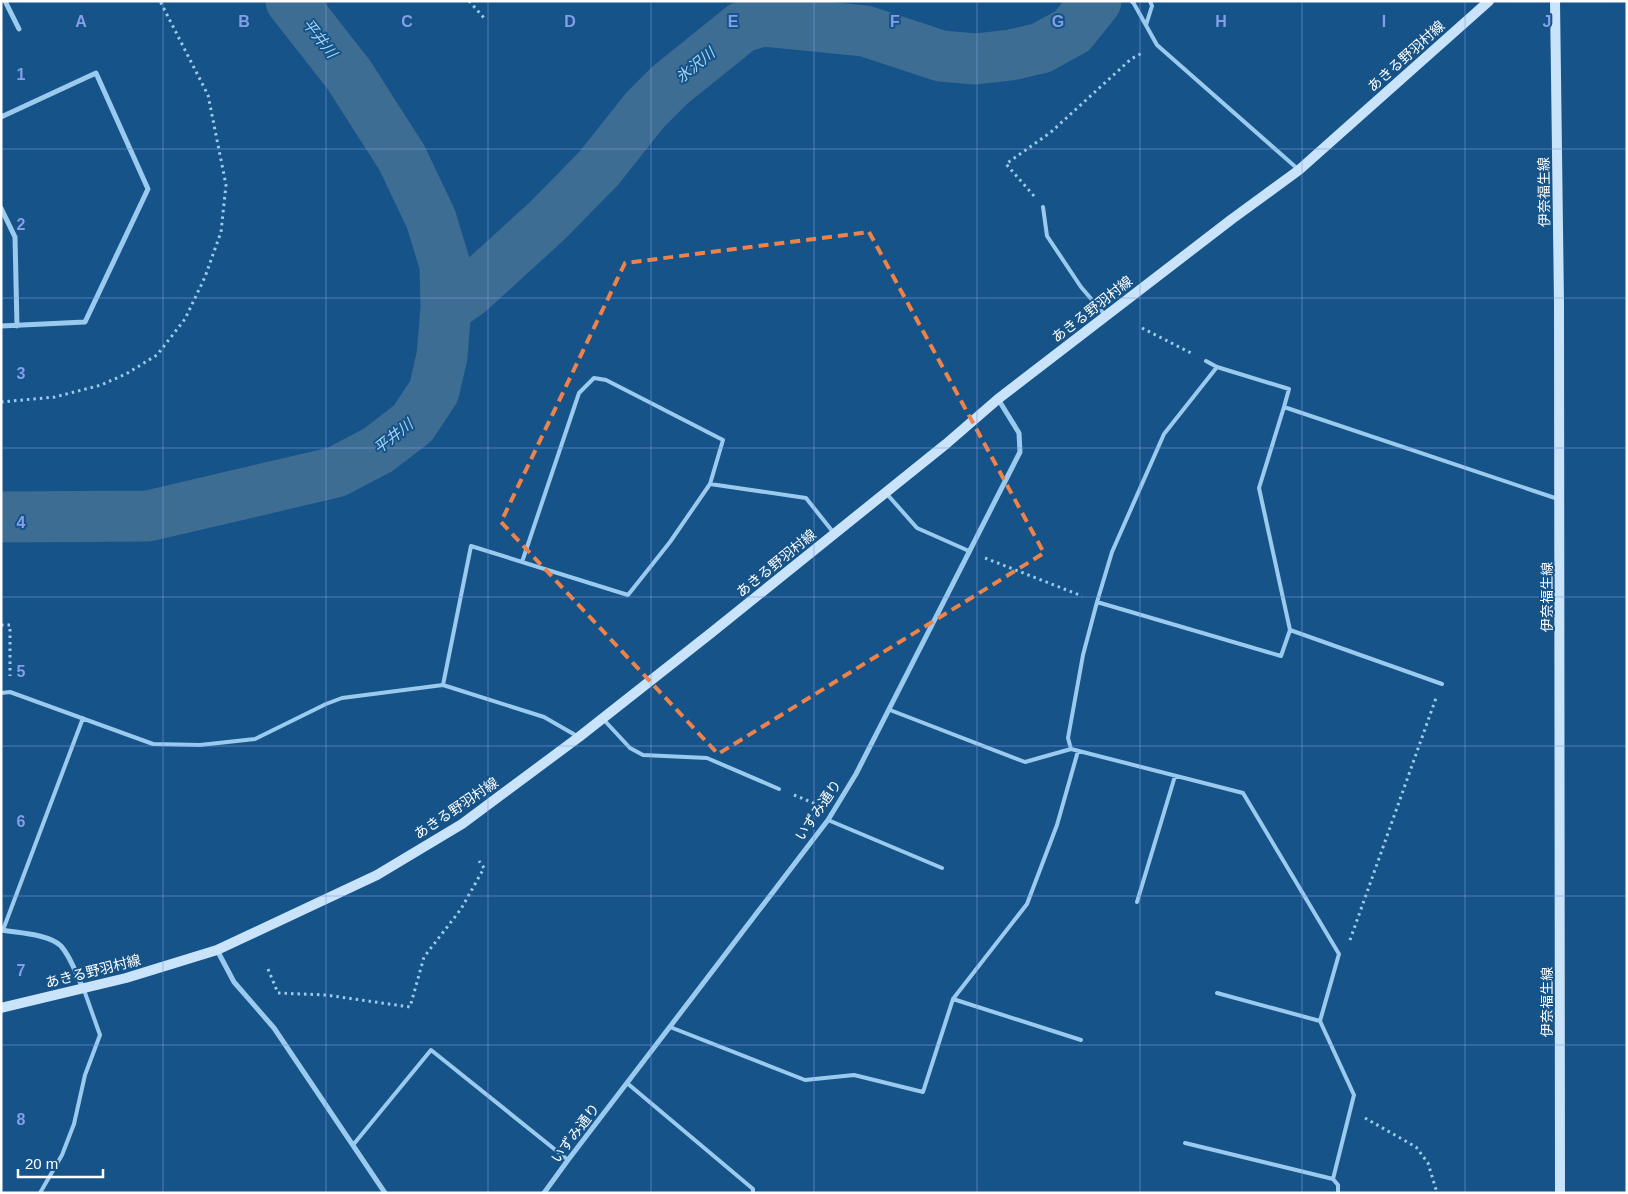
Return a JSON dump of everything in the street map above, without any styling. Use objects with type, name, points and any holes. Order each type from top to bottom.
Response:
[{"type":"main road","name":"あきる野羽村線","points":[[1,1008],[126,978],[217,950],[377,875],[462,824],[602,719],[946,444],[998,399],[1299,170],[1489,1]]},
{"type":"main road","name":"伊奈福生線","points":[[1555,1],[1560,500],[1560,1193]]},
{"type":"street","points":[[1,10],[6,3],[19,29]]},
{"type":"street","points":[[1,117],[96,73],[148,189],[85,322],[1,326]]},
{"type":"street","points":[[1,208],[15,237],[17,326]]},
{"type":"street","name":"いずみ通り","points":[[544,1193],[828,820],[856,774],[1020,452],[1019,433],[998,399]]},
{"type":"street","points":[[2,930],[49,939],[60,946],[68,957],[83,988]]},
{"type":"street","points":[[217,950],[234,982],[274,1028],[385,1193]]},
{"type":"lane","points":[[1146,26],[1152,6],[1150,1]]},
{"type":"lane","points":[[1133,2],[1157,45],[1299,170]]},
{"type":"lane","points":[[1043,206],[1048,236],[1081,287],[1106,316]]},
{"type":"lane","points":[[1097,602],[1281,656],[1290,630],[1259,488],[1289,389],[1217,367],[1206,360]]},
{"type":"lane","points":[[1071,749],[1068,738],[1083,655],[1112,552],[1164,434],[1217,367]]},
{"type":"lane","points":[[443,685],[471,546],[522,562],[628,595],[670,542],[710,484],[723,440],[606,380],[594,378],[579,393],[522,562]]},
{"type":"lane","points":[[1284,407],[1560,500]]},
{"type":"lane","points":[[710,484],[806,498],[834,534]]},
{"type":"lane","points":[[885,492],[916,528],[968,551]]},
{"type":"lane","points":[[1290,630],[1442,684]]},
{"type":"lane","points":[[1,693],[10,692],[153,744],[200,745],[255,739],[342,698],[443,685],[544,717],[578,737]]},
{"type":"lane","points":[[890,710],[1025,762],[1071,749],[1243,793],[1339,954],[1320,1021],[1354,1095],[1332,1179]]},
{"type":"lane","points":[[2,930],[83,718]]},
{"type":"lane","points":[[602,719],[630,748],[643,755],[707,758],[779,789]]},
{"type":"lane","points":[[670,1027],[805,1080],[854,1075],[923,1092],[953,999],[1027,904],[1057,825],[1078,751]]},
{"type":"lane","points":[[1137,902],[1174,776]]},
{"type":"lane","points":[[828,820],[942,868]]},
{"type":"lane","points":[[40,1193],[62,1155],[74,1124],[86,1074],[100,1035],[83,988]]},
{"type":"lane","points":[[1217,993],[1320,1021]]},
{"type":"lane","points":[[953,999],[1081,1040]]},
{"type":"lane","points":[[353,1145],[431,1050],[568,1160]]},
{"type":"lane","points":[[627,1083],[753,1189],[753,1193]]},
{"type":"lane","points":[[1185,1143],[1332,1179],[1338,1185],[1338,1193]]},
{"type":"path","points":[[1,402],[55,398],[101,385],[126,374],[157,355],[185,319],[204,277],[221,232],[226,185],[208,95],[160,1]]},
{"type":"path","points":[[469,1],[485,19]]},
{"type":"path","points":[[1043,206],[1006,164],[1051,132],[1131,59],[1157,45]]},
{"type":"path","points":[[1142,328],[1206,360]]},
{"type":"path","points":[[968,551],[1097,602]]},
{"type":"path","points":[[1,625],[10,625],[10,692]]},
{"type":"path","points":[[1339,954],[1347,947],[1442,684]]},
{"type":"path","points":[[779,789],[833,811]]},
{"type":"path","points":[[268,970],[278,993],[326,995],[410,1007],[424,957],[465,901],[484,868],[479,862]]},
{"type":"path","points":[[1350,1110],[1416,1147],[1428,1163],[1437,1193]]},
{"type":"highlighted area","points":[[869,232],[1044,553],[718,754],[501,522],[625,263]]},
{"type":"waterway","name":"平井川","points":[[1,517],[148,516],[336,472],[378,450],[413,423],[434,391],[442,356],[446,308],[445,265],[431,219],[402,158],[349,75],[291,1]]},
{"type":"waterway","name":"氷沢川","points":[[446,308],[468,293],[547,221],[599,168],[645,110],[670,85],[742,27],[763,21],[865,31],[941,56],[975,59],[1011,55],[1041,48],[1072,31],[1096,1]]}]
